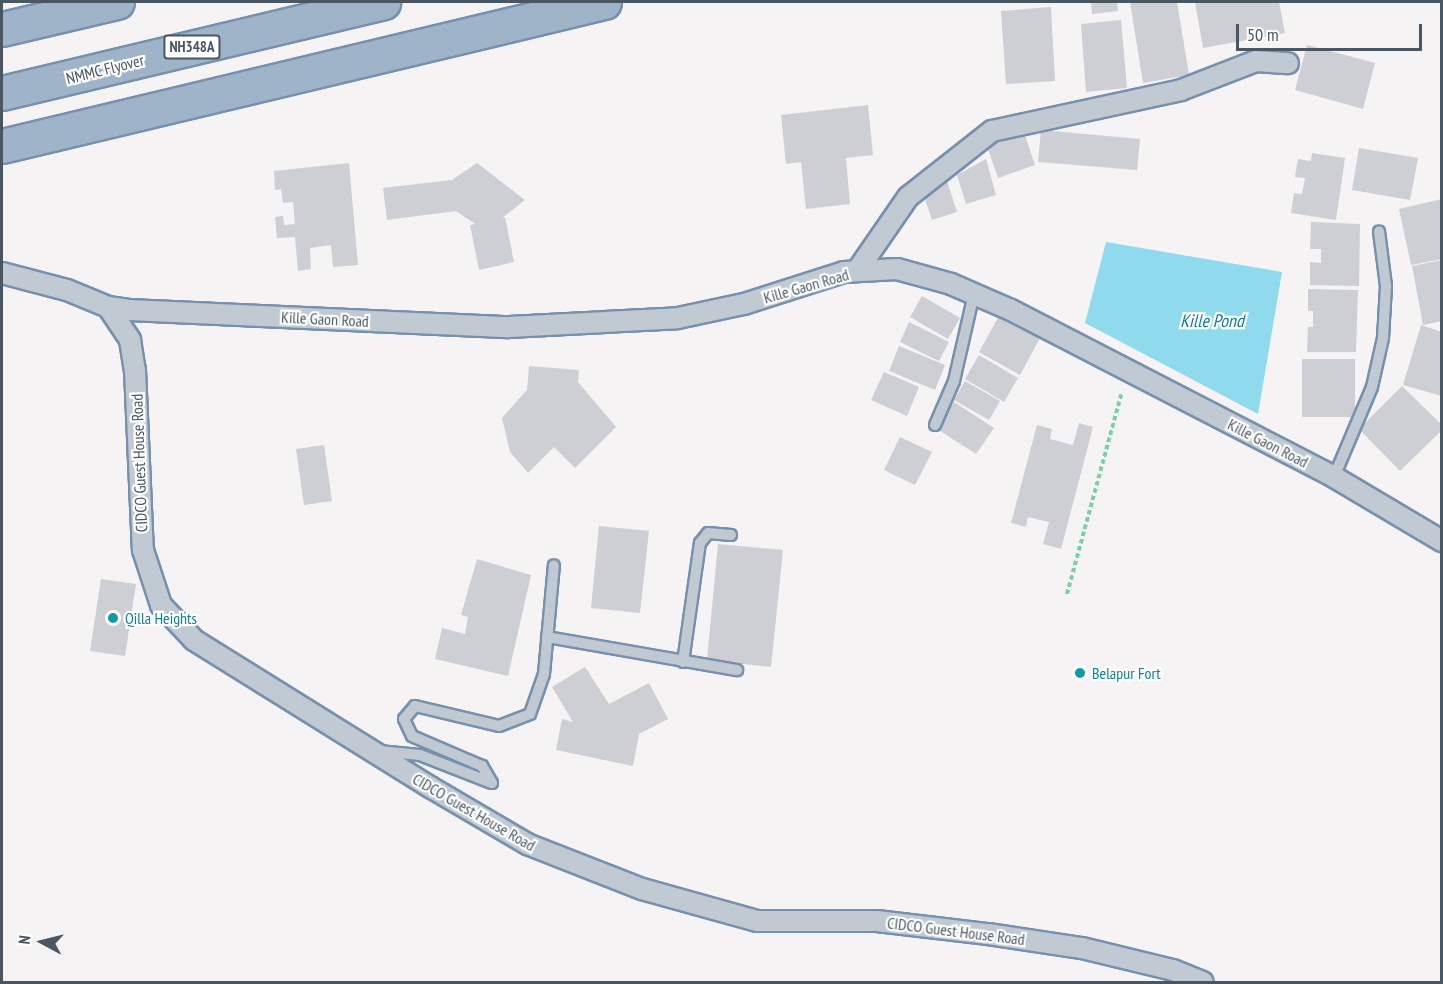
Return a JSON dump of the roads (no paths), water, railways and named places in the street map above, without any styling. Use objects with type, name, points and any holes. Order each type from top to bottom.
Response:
[{"type":"highway","points":[[2,29],[117,2]]},
{"type":"highway","name":"NMMC Flyover","points":[[2,93],[383,2]]},
{"type":"highway","points":[[2,146],[604,2]]},
{"type":"street","points":[[857,271],[908,197],[992,131],[1180,90],[1256,61],[1288,63]]},
{"type":"street","name":"Kille Gaon Road","points":[[2,273],[67,290],[108,307],[148,311],[509,327],[678,318],[744,304],[798,285],[857,271],[897,269],[974,294],[1127,370],[1334,477],[1442,541]]},
{"type":"street","name":"CIDCO Guest House Road","points":[[108,307],[130,340],[135,370],[143,550],[160,605],[194,640],[369,750],[527,844],[642,889],[757,921],[877,921],[1082,948],[1173,970],[1203,982]]},
{"type":"street","points":[[130,340],[138,317],[148,311]]},
{"type":"lane","points":[[1334,477],[1372,387],[1383,338],[1386,286],[1379,231]]},
{"type":"lane","points":[[935,425],[954,381],[974,294]]},
{"type":"lane","points":[[683,662],[700,543],[708,533],[731,535]]},
{"type":"lane","points":[[369,750],[420,755],[492,783],[482,766],[412,736],[404,719],[415,706],[499,726],[530,714],[544,674],[554,565]]},
{"type":"lane","points":[[547,637],[737,670]]},
{"type":"water","name":"Kille Pond","points":[[1106,242],[1282,272],[1258,414],[1085,323]]},
{"type":"place","name":"Qilla Heights","points":[[113,618]]},
{"type":"place","name":"Belapur Fort","points":[[1080,673]]}]
